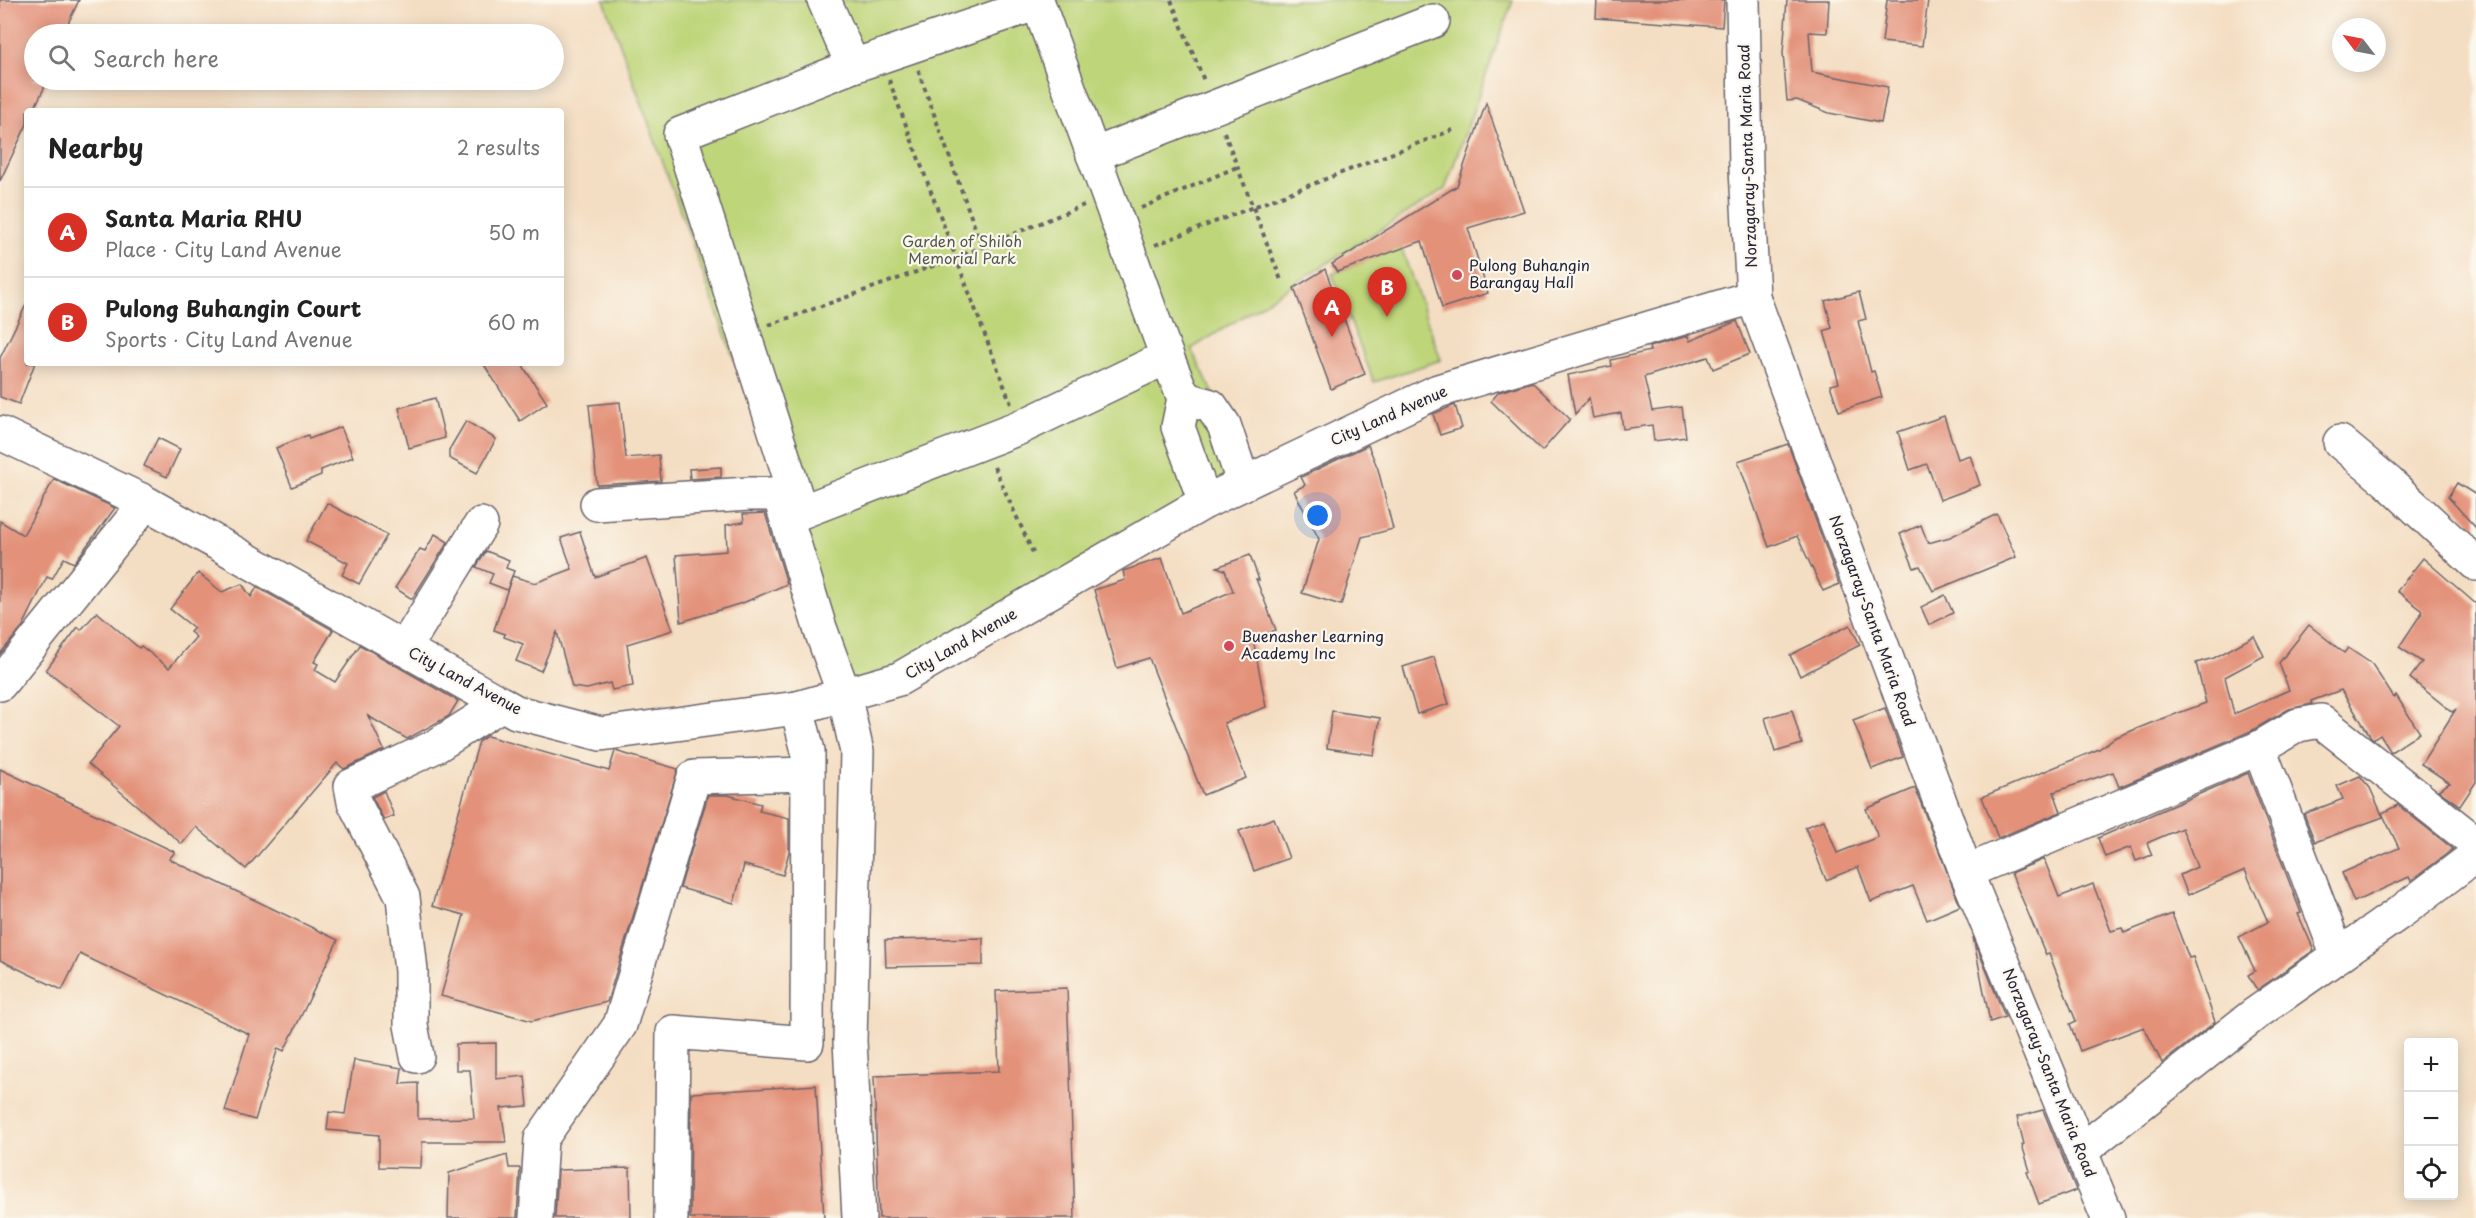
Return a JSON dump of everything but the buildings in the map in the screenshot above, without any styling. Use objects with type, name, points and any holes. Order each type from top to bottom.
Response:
[{"type":"street","points":[[824,0],[881,56]]},
{"type":"street","name":"Norzagaray-Santa Maria Road","points":[[1743,0],[1746,169],[1754,297],[1966,872],[2108,1218]]},
{"type":"street","points":[[1167,357],[1019,428],[801,512],[746,334],[680,134],[881,56],[1038,3],[1111,207],[1184,398],[1178,426],[1205,502]]},
{"type":"street","points":[[1093,155],[1214,105],[1433,21]]},
{"type":"street","name":"City Land Avenue","points":[[0,433],[141,500],[516,712],[601,734],[797,708],[899,679],[1205,502],[1243,482],[1438,392],[1754,297]]},
{"type":"street","points":[[1184,398],[1211,406],[1224,425],[1243,482]]},
{"type":"street","points":[[2340,442],[2397,490],[2476,564]]},
{"type":"street","points":[[597,504],[747,494],[779,495],[820,628],[844,694],[857,752],[850,1041],[859,1218]]},
{"type":"street","points":[[0,684],[136,515],[141,500]]},
{"type":"street","points":[[404,649],[481,524]]},
{"type":"street","points":[[417,1056],[411,1025],[411,971],[403,897],[354,802],[351,786],[436,746],[502,704]]},
{"type":"street","points":[[671,1218],[673,1032],[807,1043],[808,751],[797,708]]},
{"type":"street","points":[[1966,872],[2259,748],[2298,725],[2321,721],[2476,843]]},
{"type":"street","points":[[2259,748],[2338,956]]},
{"type":"street","points":[[536,1218],[541,1139],[620,1025],[694,777],[808,774]]},
{"type":"street","points":[[2082,1150],[2254,1014],[2476,855]]},
{"type":"path","points":[[1171,0],[1281,280]]},
{"type":"path","points":[[881,56],[982,247]]},
{"type":"path","points":[[881,56],[958,257],[1019,428]]},
{"type":"path","points":[[1129,255],[1455,129]]},
{"type":"path","points":[[746,334],[982,247],[1237,167]]},
{"type":"path","points":[[983,442],[1034,555]]},
{"type":"green space","name":"Garden of Shiloh Memorial Park","points":[[604,0],[1513,0],[1445,189],[1191,349],[1255,475],[844,694],[810,569]]},
{"type":"green space","points":[[1401,247],[1441,360],[1374,382],[1332,274]]},
{"type":"place","name":"Pulong Buhangin Barangay Hall","points":[[1457,275]]},
{"type":"place","name":"Pulong Buhangin Court","points":[[1387,317]]},
{"type":"place","name":"Santa Maria RHU","points":[[1332,337]]},
{"type":"place","name":"Buenasher Learning Academy Inc","points":[[1229,646]]}]
